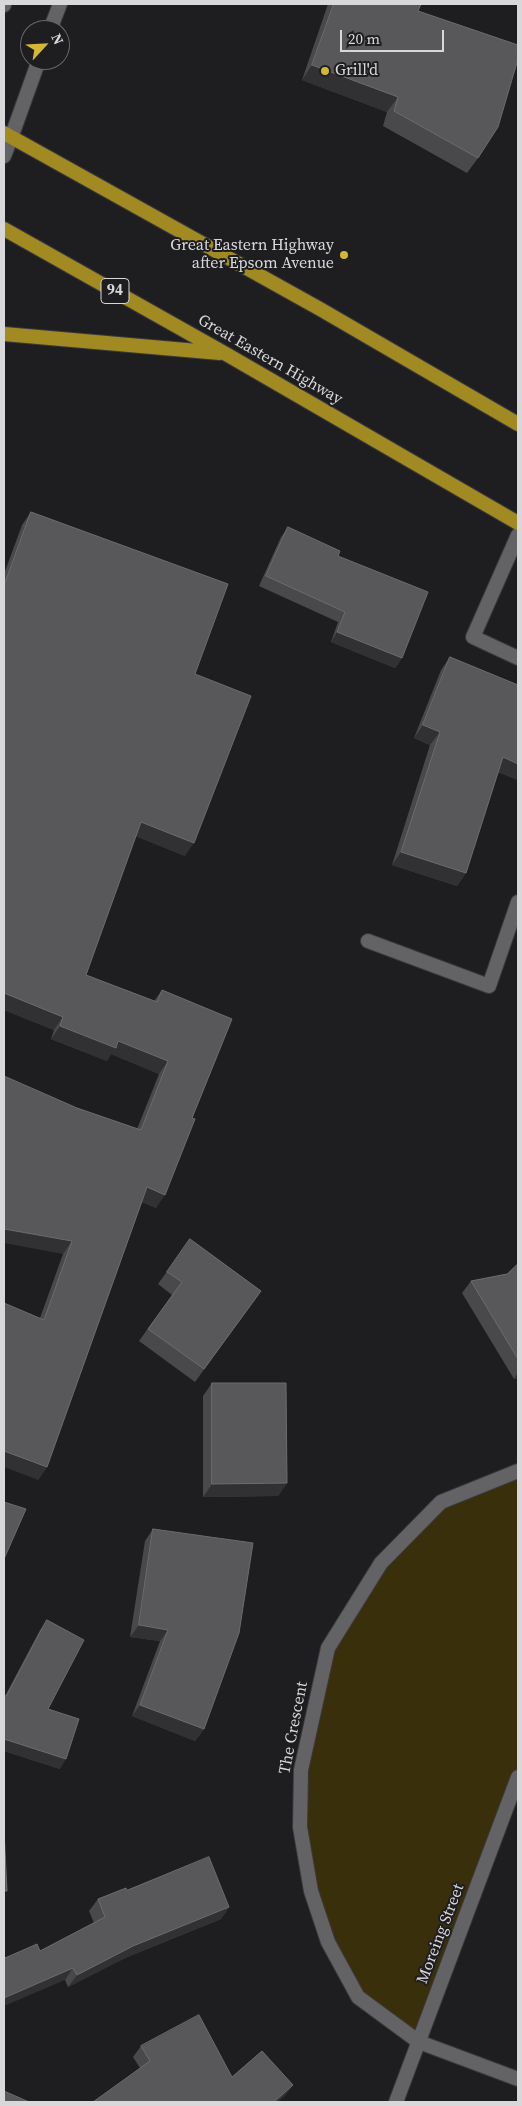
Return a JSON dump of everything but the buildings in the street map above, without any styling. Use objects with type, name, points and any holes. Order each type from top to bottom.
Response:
[{"type":"highway","points":[[7,135],[312,304],[518,424]]},
{"type":"highway","name":"Great Eastern Highway","points":[[4,228],[518,523]]},
{"type":"highway","points":[[4,334],[226,354]]},
{"type":"street","points":[[54,20],[60,4]]},
{"type":"street","points":[[4,156],[7,135],[35,70]]},
{"type":"street","points":[[518,535],[473,637],[518,658]]},
{"type":"street","points":[[368,941],[489,986],[518,902]]},
{"type":"street","name":"The Crescent","points":[[518,1471],[441,1502],[381,1563],[328,1648],[301,1770],[300,1827],[311,1891],[328,1942],[358,1997],[419,2042],[518,2079]]},
{"type":"street","name":"Moreing Street","points":[[396,2102],[518,1778]]},
{"type":"shaded area","points":[[518,1471],[518,1777],[419,2042],[358,1997],[311,1891],[301,1770],[328,1648],[381,1563],[441,1502]]},
{"type":"place","name":"Grill'd","points":[[325,71]]},
{"type":"place","name":"Great Eastern Highway after Epsom Avenue","points":[[344,255]]}]
